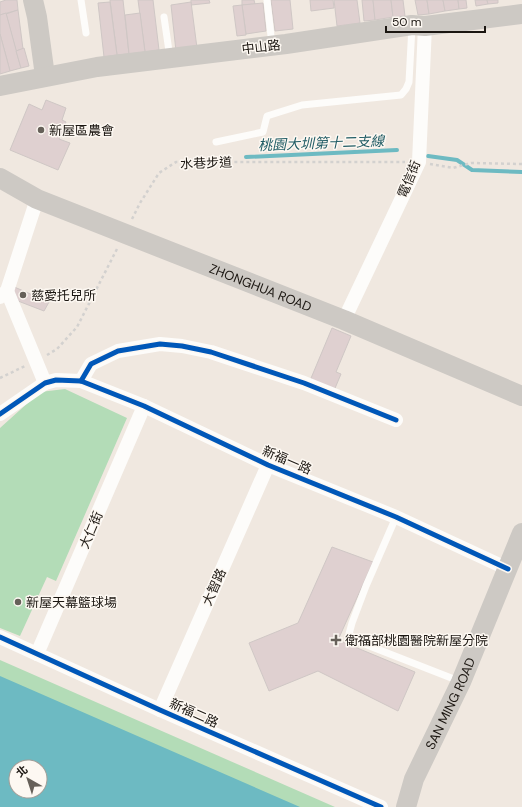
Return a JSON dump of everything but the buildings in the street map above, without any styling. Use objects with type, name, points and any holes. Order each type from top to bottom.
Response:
[{"type":"main road","points":[[33,0],[37,17],[45,76]]},
{"type":"main road","name":"中山路","points":[[0,86],[97,67],[522,14]]},
{"type":"main road","name":"ZHONGHUA ROAD","points":[[0,178],[37,199],[344,320],[522,396]]},
{"type":"main road","name":"SAN MING ROAD","points":[[406,807],[414,779],[461,682],[522,534]]},
{"type":"street","name":"電信街","points":[[344,320],[419,162],[419,26]]},
{"type":"street","points":[[0,414],[51,382],[36,362],[4,294],[37,199]]},
{"type":"street","points":[[81,381],[91,364],[118,351],[160,344],[182,346],[211,352],[304,383],[396,420]]},
{"type":"street","name":"新福一路","points":[[51,382],[81,381],[144,406],[268,465],[396,517],[508,569]]},
{"type":"street","name":"大仁街","points":[[37,654],[144,406]]},
{"type":"street","name":"大智路","points":[[160,710],[268,465]]},
{"type":"street","name":"新福二路","points":[[0,637],[160,710],[381,807]]},
{"type":"lane","points":[[81,0],[86,33]]},
{"type":"lane","points":[[267,0],[272,46]]},
{"type":"lane","points":[[164,17],[170,58]]},
{"type":"lane","points":[[216,142],[263,132],[267,116],[302,105],[401,95],[410,82],[419,26]]},
{"type":"lane","points":[[396,517],[366,586],[349,634],[356,640],[372,647],[461,682]]},
{"type":"green space","points":[[65,389],[127,418],[56,581],[47,577],[20,636],[0,628],[0,428],[40,392]]},
{"type":"green space","points":[[0,660],[335,807],[0,807]]},
{"type":"water","points":[[0,676],[300,807],[0,807]]},
{"type":"waterway","name":"桃園大圳第十二支線","points":[[246,157],[397,150]]},
{"type":"waterway","name":"桃園大圳第十二支線","points":[[428,156],[457,160],[472,170],[522,172]]},
{"type":"cycle path","points":[[81,381],[91,364],[118,351],[160,344],[182,346],[211,352],[304,383],[396,420]]},
{"type":"cycle path","points":[[0,414],[45,383],[56,380],[81,381],[144,406],[268,465],[396,517],[508,569]]},
{"type":"cycle path","points":[[0,637],[160,710],[381,807]]},
{"type":"place","name":"新屋區農會","points":[[41,130]]},
{"type":"place","name":"慈愛托兒所","points":[[23,295]]},
{"type":"place","name":"新屋天幕籃球場","points":[[18,602]]},
{"type":"place","name":"衛福部桃園醫院新屋分院","points":[[336,640]]}]
